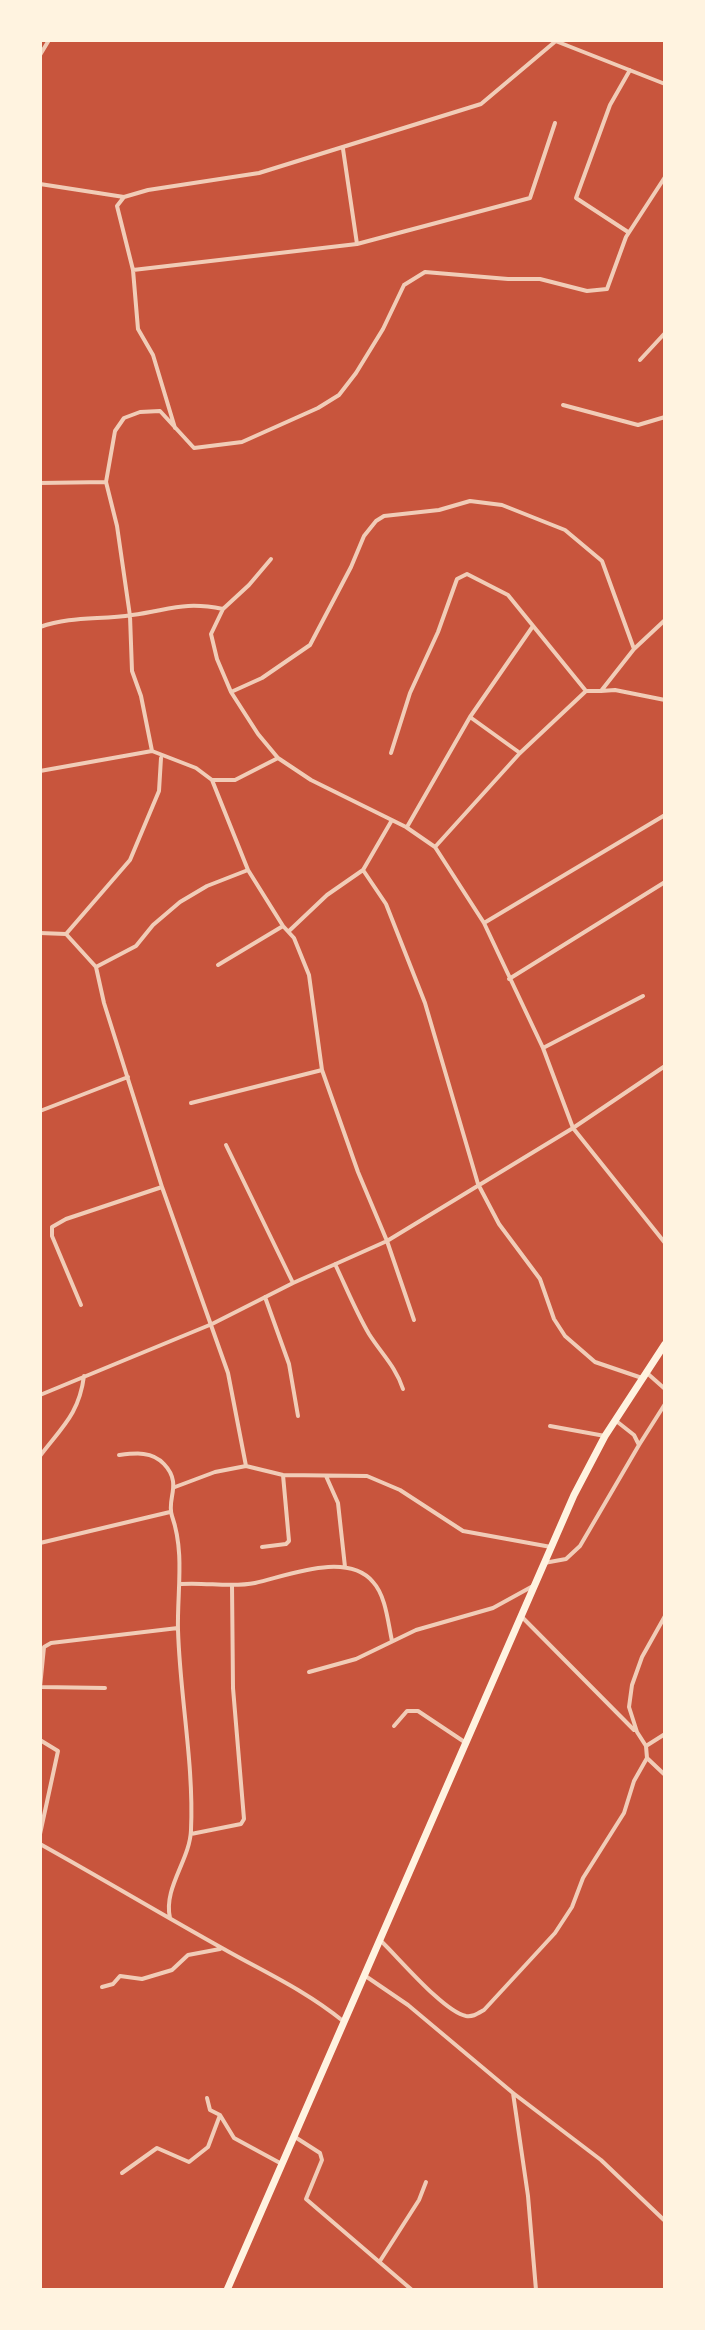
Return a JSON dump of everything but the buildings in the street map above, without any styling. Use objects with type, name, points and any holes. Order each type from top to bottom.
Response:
[{"type":"highway","points":[[227,2290],[543,1563],[605,1436],[665,1344]]},
{"type":"street","points":[[40,55],[49,40]]},
{"type":"street","points":[[40,184],[124,197],[148,190],[259,173],[481,104],[556,40],[665,84]]},
{"type":"street","points":[[629,232],[576,198],[610,105],[630,70]]},
{"type":"street","points":[[133,270],[357,244],[530,198],[555,123]]},
{"type":"street","points":[[343,149],[357,244]]},
{"type":"street","points":[[152,751],[141,696],[132,671],[130,616],[117,526],[106,482],[115,431],[124,418],[140,412],[160,411],[194,448],[242,442],[318,408],[339,395],[356,373],[383,329],[404,285],[425,272],[540,279],[587,291],[607,289],[629,232],[665,177]]},
{"type":"street","points":[[124,197],[117,206],[133,270],[138,329],[153,355],[176,430]]},
{"type":"street","points":[[640,360],[665,333]]},
{"type":"street","points":[[563,405],[638,425],[665,417]]},
{"type":"street","points":[[40,483],[106,482]]},
{"type":"street","points":[[231,692],[262,678],[310,645],[364,536],[376,521],[384,516],[439,510],[470,501],[502,505],[565,530],[602,561],[634,649]]},
{"type":"street","points":[[271,559],[223,609],[211,634],[217,659],[231,692],[278,758],[337,794],[406,827],[435,847],[484,923],[543,1048],[573,1128],[665,1243]]},
{"type":"street","points":[[391,753],[410,693],[438,632],[457,579],[467,574],[508,595],[586,691]]},
{"type":"street","points":[[40,627],[58,621],[130,616],[196,604],[223,609]]},
{"type":"street","points":[[601,691],[634,649],[665,620]]},
{"type":"street","points":[[406,827],[470,717],[533,626]]},
{"type":"street","points":[[435,847],[520,753],[586,691],[615,690],[665,700]]},
{"type":"street","points":[[470,717],[520,753]]},
{"type":"street","points":[[40,771],[152,751],[196,768],[212,780],[248,870],[289,931],[309,975],[322,1070],[414,1320]]},
{"type":"street","points":[[66,934],[130,860],[159,791],[161,757]]},
{"type":"street","points":[[212,780],[235,780],[278,758]]},
{"type":"street","points":[[484,923],[665,815]]},
{"type":"street","points":[[289,931],[327,895],[363,870],[392,820]]},
{"type":"street","points":[[96,967],[136,946],[153,925],[180,902],[207,886],[248,870]]},
{"type":"street","points":[[363,870],[386,904],[425,1003],[478,1184],[499,1224],[540,1279],[554,1319],[565,1336],[595,1362],[646,1376],[665,1389]]},
{"type":"street","points":[[509,979],[665,882]]},
{"type":"street","points":[[218,965],[283,926]]},
{"type":"street","points":[[40,933],[66,934],[96,967],[162,1187],[228,1373],[246,1466]]},
{"type":"street","points":[[543,1048],[643,996]]},
{"type":"street","points":[[40,1395],[212,1324],[387,1241],[573,1128],[665,1066]]},
{"type":"street","points":[[191,1103],[322,1070]]},
{"type":"street","points":[[40,1111],[128,1077]]},
{"type":"street","points":[[226,1145],[293,1283]]},
{"type":"street","points":[[81,1305],[52,1236],[52,1227],[66,1219],[162,1187]]},
{"type":"street","points":[[335,1264],[366,1329],[388,1358],[403,1389]]},
{"type":"street","points":[[265,1297],[289,1364],[298,1416]]},
{"type":"street","points":[[40,1456],[76,1410],[84,1376]]},
{"type":"street","points":[[543,1563],[566,1559],[580,1546],[665,1404]]},
{"type":"street","points":[[615,1420],[634,1435],[639,1445]]},
{"type":"street","points":[[550,1426],[605,1436]]},
{"type":"street","points":[[119,1455],[146,1453],[155,1458],[166,1465],[175,1487],[170,1512],[177,1526],[181,1584],[178,1628],[191,1834],[170,1899],[170,1918]]},
{"type":"street","points":[[175,1487],[215,1472],[246,1466],[283,1475],[367,1476],[389,1485],[463,1531],[551,1547]]},
{"type":"street","points":[[262,1547],[289,1541],[283,1475]]},
{"type":"street","points":[[326,1475],[338,1503],[345,1567]]},
{"type":"street","points":[[40,1543],[170,1512]]},
{"type":"street","points":[[181,1584],[253,1583],[305,1570],[345,1567],[373,1582],[381,1598],[392,1641]]},
{"type":"street","points":[[191,1834],[241,1824],[244,1819],[233,1688],[232,1585]]},
{"type":"street","points":[[309,1672],[356,1659],[392,1641],[457,1616],[493,1608],[533,1586]]},
{"type":"street","points":[[381,1941],[449,2008],[463,2016],[472,2016],[484,2010],[555,1933],[572,1907],[583,1878],[618,1825],[634,1781],[647,1758],[646,1746],[637,1732],[521,1615]]},
{"type":"street","points":[[637,1732],[629,1707],[632,1685],[642,1657],[665,1616]]},
{"type":"street","points":[[105,1688],[41,1687],[44,1647],[51,1643],[178,1628]]},
{"type":"street","points":[[394,1726],[407,1711],[418,1711],[466,1743]]},
{"type":"street","points":[[646,1746],[665,1734]]},
{"type":"street","points":[[40,1740],[58,1751],[40,1834]]},
{"type":"street","points":[[647,1758],[665,1775]]},
{"type":"street","points":[[40,1844],[313,1997],[343,2021]]},
{"type":"street","points":[[102,1987],[113,1984],[120,1976],[142,1979],[172,1970],[188,1955],[222,1948]]},
{"type":"street","points":[[364,1975],[408,2005],[513,2093],[601,2160],[665,2221]]},
{"type":"street","points":[[513,2093],[528,2196],[536,2290]]},
{"type":"street","points":[[207,2098],[210,2110],[220,2115],[234,2138],[283,2164]]},
{"type":"street","points":[[122,2173],[157,2148],[189,2162],[208,2147],[220,2115]]},
{"type":"street","points":[[295,2137],[320,2153],[322,2160],[306,2199],[412,2290]]},
{"type":"street","points":[[380,2261],[419,2200],[426,2182]]}]
